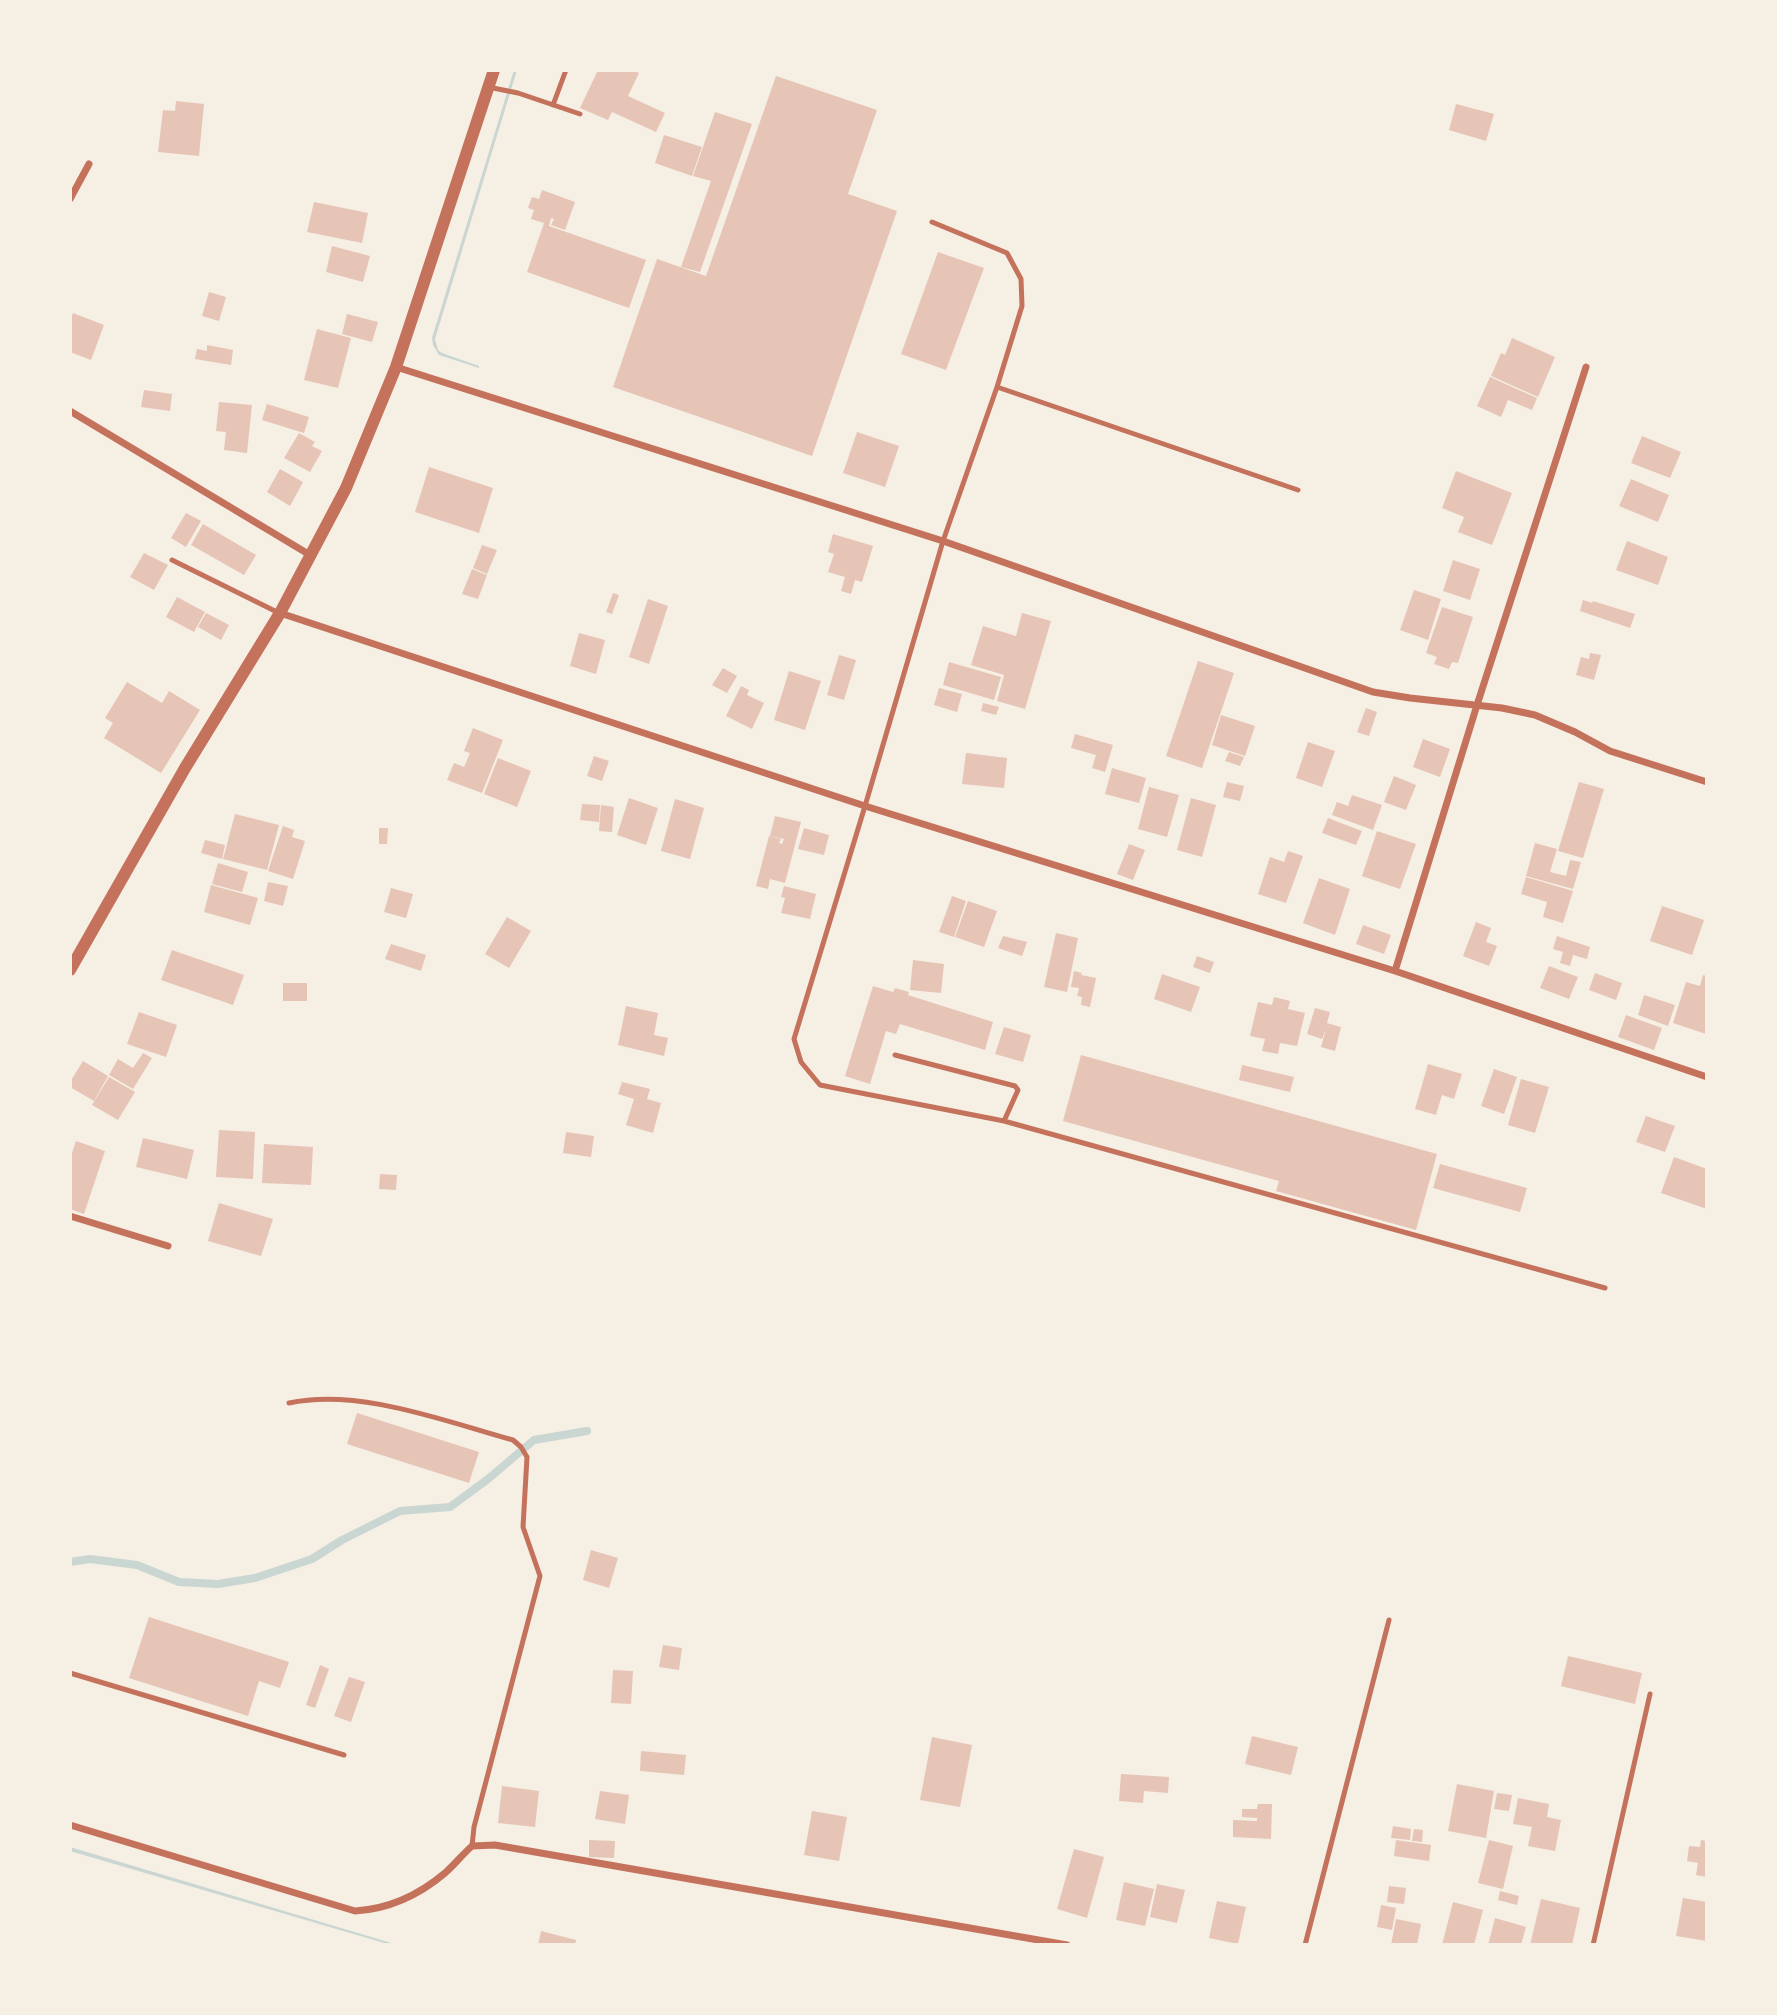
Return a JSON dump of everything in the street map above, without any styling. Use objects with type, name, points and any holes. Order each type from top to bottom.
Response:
[{"type":"street","points":[[70,970],[185,768],[280,613],[346,488],[396,367],[494,70]]},
{"type":"street","points":[[70,199],[89,163]]},
{"type":"street","points":[[396,367],[943,541],[1373,692],[1535,715],[1610,751],[1707,782]]},
{"type":"street","points":[[1395,971],[1586,367]]},
{"type":"street","points":[[70,411],[310,555]]},
{"type":"street","points":[[280,613],[865,806],[1395,971],[1707,1077]]},
{"type":"street","points":[[70,1216],[168,1246]]},
{"type":"street","points":[[70,1825],[355,1911],[374,1910],[404,1899],[446,1872],[471,1846],[495,1845],[1067,1945]]},
{"type":"lane","points":[[552,105],[566,70]]},
{"type":"lane","points":[[488,87],[518,93],[580,114]]},
{"type":"lane","points":[[932,222],[1007,253],[1021,279],[1022,306],[997,387],[943,541],[794,1038],[800,1062],[821,1084],[1004,1121],[1605,1287]]},
{"type":"lane","points":[[997,387],[1298,490]]},
{"type":"lane","points":[[172,560],[280,613]]},
{"type":"lane","points":[[895,1055],[1015,1086],[1018,1090],[1004,1121]]},
{"type":"lane","points":[[289,1403],[332,1398],[380,1404],[513,1440],[527,1457],[523,1527],[540,1576],[471,1846]]},
{"type":"lane","points":[[1304,1945],[1389,1620]]},
{"type":"lane","points":[[70,1673],[344,1755]]},
{"type":"lane","points":[[1593,1945],[1650,1693]]},
{"type":"shaded area","points":[[514,70],[517,70],[435,339],[438,350],[442,353],[479,368],[439,355],[432,338]]},
{"type":"shaded area","points":[[70,1847],[398,1945],[70,1851]]},
{"type":"building","points":[[598,70],[633,70],[639,73],[628,96],[665,113],[656,132],[612,112],[608,120],[580,108]]},
{"type":"building","points":[[776,76],[877,110],[848,194],[897,211],[812,456],[613,387],[657,259],[706,276]]},
{"type":"building","points":[[176,101],[204,104],[199,156],[158,152],[163,110],[175,111]]},
{"type":"building","points":[[1456,104],[1494,114],[1486,141],[1449,130]]},
{"type":"building","points":[[715,112],[752,124],[700,272],[681,267],[711,181],[693,176]]},
{"type":"building","points":[[664,135],[702,147],[692,176],[655,163]]},
{"type":"building","points":[[542,190],[575,202],[565,230],[551,225],[554,219],[551,218],[549,226],[646,260],[629,308],[527,272],[544,223],[531,219],[534,210],[528,208],[532,197],[539,199]]},
{"type":"building","points":[[314,202],[368,213],[362,243],[307,232]]},
{"type":"building","points":[[332,246],[370,256],[363,282],[326,272]]},
{"type":"building","points":[[938,252],[984,268],[946,370],[901,354]]},
{"type":"building","points":[[209,292],[226,297],[219,321],[202,316]]},
{"type":"building","points":[[73,313],[104,325],[91,360],[70,352],[70,321]]},
{"type":"building","points":[[347,314],[378,322],[372,342],[342,334]]},
{"type":"building","points":[[317,329],[351,338],[338,388],[304,380]]},
{"type":"building","points":[[1512,338],[1555,357],[1538,397],[1491,376],[1501,353],[1505,355]]},
{"type":"building","points":[[207,345],[233,350],[231,365],[195,359],[197,349],[207,351]]},
{"type":"building","points":[[1490,377],[1537,398],[1532,410],[1508,400],[1501,417],[1477,406]]},
{"type":"building","points":[[144,390],[172,394],[170,411],[141,407]]},
{"type":"building","points":[[219,402],[252,405],[247,453],[224,450],[226,432],[216,431]]},
{"type":"building","points":[[267,404],[309,417],[304,433],[262,420]]},
{"type":"building","points":[[857,432],[899,446],[885,487],[843,473]]},
{"type":"building","points":[[299,433],[315,442],[312,446],[322,451],[310,472],[284,458]]},
{"type":"building","points":[[1642,436],[1681,452],[1670,478],[1631,463]]},
{"type":"building","points":[[429,467],[493,488],[479,533],[415,512]]},
{"type":"building","points":[[280,469],[303,482],[290,506],[267,492]]},
{"type":"building","points":[[1456,471],[1512,493],[1492,545],[1458,532],[1464,517],[1442,508]]},
{"type":"building","points":[[1631,479],[1669,495],[1658,522],[1619,506]]},
{"type":"building","points":[[186,513],[201,521],[186,547],[171,538]]},
{"type":"building","points":[[203,524],[256,555],[244,575],[191,545]]},
{"type":"building","points":[[833,534],[873,546],[862,582],[855,580],[851,594],[841,591],[845,577],[828,572],[834,554],[828,552]]},
{"type":"building","points":[[1627,541],[1668,557],[1658,585],[1616,570]]},
{"type":"building","points":[[482,545],[497,550],[487,574],[473,568]]},
{"type":"building","points":[[144,553],[168,565],[154,590],[130,577]]},
{"type":"building","points":[[1453,560],[1480,569],[1470,600],[1443,591]]},
{"type":"building","points":[[472,569],[487,575],[478,599],[462,594]]},
{"type":"building","points":[[1414,590],[1441,599],[1428,640],[1400,630]]},
{"type":"building","points":[[613,593],[619,595],[612,614],[606,612]]},
{"type":"building","points":[[177,597],[205,612],[194,632],[166,617]]},
{"type":"building","points":[[648,599],[668,606],[649,664],[629,657]]},
{"type":"building","points":[[1583,600],[1635,614],[1630,628],[1580,611]]},
{"type":"building","points":[[1442,607],[1473,617],[1458,663],[1452,662],[1449,669],[1434,664],[1437,657],[1426,653]]},
{"type":"building","points":[[206,613],[229,625],[221,640],[198,627]]},
{"type":"building","points":[[1022,613],[1051,621],[1025,709],[997,701],[1004,675],[971,665],[983,626],[1016,636]]},
{"type":"building","points":[[579,633],[605,640],[596,674],[570,666]]},
{"type":"building","points":[[1590,653],[1601,655],[1594,680],[1576,675],[1581,657],[1589,659]]},
{"type":"building","points":[[839,655],[856,660],[844,700],[827,695]]},
{"type":"building","points":[[1198,661],[1234,673],[1202,768],[1166,756]]},
{"type":"building","points":[[949,662],[1001,677],[994,700],[943,685]]},
{"type":"building","points":[[723,668],[737,676],[727,693],[712,685]]},
{"type":"building","points":[[789,671],[821,681],[805,730],[774,720]]},
{"type":"building","points":[[127,682],[162,703],[169,691],[200,710],[161,773],[104,738],[113,723],[105,718]]},
{"type":"building","points":[[741,686],[749,690],[747,695],[764,703],[752,729],[726,716]]},
{"type":"building","points":[[939,688],[962,694],[957,712],[934,705]]},
{"type":"building","points":[[983,703],[999,707],[996,715],[981,711]]},
{"type":"building","points":[[1366,708],[1377,712],[1369,736],[1357,732]]},
{"type":"building","points":[[1221,715],[1255,726],[1245,756],[1212,745]]},
{"type":"building","points":[[473,728],[503,740],[482,793],[447,780],[454,763],[464,767],[470,753],[464,751]]},
{"type":"building","points":[[1075,734],[1113,745],[1105,772],[1092,768],[1096,755],[1071,748]]},
{"type":"building","points":[[1423,739],[1450,749],[1440,777],[1413,767]]},
{"type":"building","points":[[1308,742],[1335,751],[1322,787],[1296,778]]},
{"type":"building","points":[[1229,752],[1244,757],[1240,766],[1225,761]]},
{"type":"building","points":[[966,753],[1007,758],[1004,788],[962,784]]},
{"type":"building","points":[[594,756],[609,761],[602,781],[587,776]]},
{"type":"building","points":[[498,758],[531,771],[517,807],[484,794]]},
{"type":"building","points":[[1112,768],[1146,778],[1139,803],[1105,794]]},
{"type":"building","points":[[1394,776],[1416,785],[1406,810],[1384,802]]},
{"type":"building","points":[[1227,782],[1244,786],[1240,801],[1223,797]]},
{"type":"building","points":[[1579,782],[1604,789],[1583,858],[1558,851]]},
{"type":"building","points":[[1149,787],[1179,795],[1167,837],[1138,829]]},
{"type":"building","points":[[1352,795],[1382,805],[1373,830],[1332,815],[1337,802],[1348,806]]},
{"type":"building","points":[[629,798],[658,808],[646,845],[617,835]]},
{"type":"building","points":[[1191,798],[1216,805],[1202,857],[1177,850]]},
{"type":"building","points":[[675,799],[704,808],[690,859],[661,851]]},
{"type":"building","points":[[582,804],[600,805],[599,822],[580,820]]},
{"type":"building","points":[[601,805],[614,807],[612,832],[599,831]]},
{"type":"building","points":[[235,814],[279,825],[267,870],[223,859]]},
{"type":"building","points":[[775,816],[801,822],[785,883],[770,879],[768,889],[756,886],[769,836],[781,839],[779,843],[782,844],[784,839],[770,836]]},
{"type":"building","points":[[1328,818],[1362,831],[1356,845],[1322,833]]},
{"type":"building","points":[[283,826],[294,830],[292,837],[305,841],[293,879],[268,871]]},
{"type":"building","points":[[379,828],[388,828],[387,844],[379,844]]},
{"type":"building","points":[[804,828],[829,835],[824,855],[798,849]]},
{"type":"building","points":[[1377,831],[1416,844],[1400,889],[1362,876]]},
{"type":"building","points":[[205,840],[225,845],[222,859],[201,853]]},
{"type":"building","points":[[1535,843],[1557,849],[1550,872],[1566,876],[1570,860],[1581,862],[1573,889],[1526,876]]},
{"type":"building","points":[[1129,844],[1145,850],[1133,880],[1117,874]]},
{"type":"building","points":[[1288,851],[1303,856],[1286,903],[1258,894],[1270,857],[1284,862]]},
{"type":"building","points":[[218,863],[248,872],[242,892],[212,884]]},
{"type":"building","points":[[1526,877],[1573,891],[1563,923],[1543,917],[1547,902],[1521,894]]},
{"type":"building","points":[[1319,878],[1350,889],[1335,935],[1303,923]]},
{"type":"building","points":[[268,882],[288,886],[283,906],[264,901]]},
{"type":"building","points":[[211,885],[258,898],[250,925],[204,912]]},
{"type":"building","points":[[784,886],[816,894],[810,919],[781,913],[785,898],[781,897]]},
{"type":"building","points":[[391,888],[413,894],[406,918],[384,912]]},
{"type":"building","points":[[952,896],[966,901],[954,937],[939,932]]},
{"type":"building","points":[[968,901],[997,911],[984,947],[955,937]]},
{"type":"building","points":[[1662,906],[1704,920],[1692,955],[1650,941]]},
{"type":"building","points":[[507,917],[531,931],[509,968],[485,954]]},
{"type":"building","points":[[1476,922],[1491,928],[1486,942],[1497,946],[1489,966],[1463,956]]},
{"type":"building","points":[[1363,925],[1391,935],[1384,954],[1356,944]]},
{"type":"building","points":[[1056,933],[1078,938],[1067,992],[1044,987]]},
{"type":"building","points":[[1003,936],[1027,942],[1022,956],[998,948]]},
{"type":"building","points":[[1557,936],[1590,947],[1587,959],[1573,955],[1570,966],[1560,963],[1563,952],[1553,949]]},
{"type":"building","points":[[391,944],[426,955],[421,971],[385,959]]},
{"type":"building","points":[[172,950],[244,975],[233,1005],[161,980]]},
{"type":"building","points":[[1197,956],[1214,962],[1210,973],[1193,967]]},
{"type":"building","points":[[913,960],[944,964],[941,993],[910,990]]},
{"type":"building","points":[[1549,966],[1578,977],[1569,999],[1540,988]]},
{"type":"building","points":[[1074,971],[1096,978],[1090,1007],[1081,1005],[1082,997],[1077,996],[1079,988],[1071,987]]},
{"type":"building","points":[[1595,973],[1622,983],[1616,1000],[1589,990]]},
{"type":"building","points":[[1162,974],[1200,987],[1191,1012],[1154,999]]},
{"type":"building","points":[[1703,975],[1707,976],[1706,1034],[1673,1023],[1686,982],[1700,986]]},
{"type":"building","points":[[283,983],[307,983],[307,1001],[283,1001]]},
{"type":"building","points":[[873,986],[893,992],[895,988],[909,992],[908,995],[993,1022],[985,1050],[900,1024],[896,1034],[886,1031],[870,1084],[845,1076]]},
{"type":"building","points":[[1644,995],[1675,1005],[1668,1026],[1638,1015]]},
{"type":"building","points":[[1274,997],[1290,1001],[1288,1009],[1305,1013],[1297,1046],[1280,1043],[1278,1054],[1262,1051],[1265,1039],[1250,1036],[1258,1002],[1272,1005]]},
{"type":"building","points":[[626,1006],[658,1013],[654,1035],[668,1038],[664,1056],[618,1045]]},
{"type":"building","points":[[1315,1008],[1330,1012],[1327,1023],[1341,1027],[1335,1051],[1321,1047],[1326,1029],[1322,1039],[1307,1034]]},
{"type":"building","points":[[139,1012],[177,1025],[166,1057],[127,1044]]},
{"type":"building","points":[[1626,1015],[1662,1028],[1654,1050],[1618,1037]]},
{"type":"building","points":[[1004,1027],[1031,1035],[1023,1062],[995,1054]]},
{"type":"building","points":[[143,1053],[152,1058],[133,1089],[109,1075],[118,1059],[133,1068]]},
{"type":"building","points":[[1081,1055],[1437,1154],[1416,1230],[1276,1191],[1279,1181],[1063,1121]]},
{"type":"building","points":[[83,1061],[108,1076],[94,1101],[70,1087],[70,1082]]},
{"type":"building","points":[[1428,1064],[1462,1074],[1454,1099],[1442,1095],[1436,1115],[1415,1109]]},
{"type":"building","points":[[1242,1065],[1294,1077],[1290,1092],[1239,1080]]},
{"type":"building","points":[[1494,1069],[1517,1077],[1504,1114],[1481,1106]]},
{"type":"building","points":[[109,1077],[135,1092],[118,1120],[92,1105]]},
{"type":"building","points":[[1521,1079],[1549,1087],[1535,1133],[1508,1125]]},
{"type":"building","points":[[622,1082],[650,1089],[647,1099],[661,1103],[653,1133],[626,1125],[634,1099],[618,1094]]},
{"type":"building","points":[[1646,1116],[1675,1126],[1665,1152],[1636,1142]]},
{"type":"building","points":[[219,1130],[255,1132],[253,1179],[216,1177]]},
{"type":"building","points":[[566,1132],[594,1136],[591,1157],[563,1153]]},
{"type":"building","points":[[143,1138],[194,1150],[187,1179],[136,1167]]},
{"type":"building","points":[[76,1141],[105,1151],[84,1214],[70,1209],[70,1159]]},
{"type":"building","points":[[264,1144],[313,1147],[311,1185],[262,1183]]},
{"type":"building","points":[[1674,1157],[1707,1169],[1707,1209],[1661,1193]]},
{"type":"building","points":[[1440,1164],[1527,1188],[1520,1212],[1433,1188]]},
{"type":"building","points":[[380,1174],[397,1175],[396,1190],[379,1189]]},
{"type":"building","points":[[219,1203],[273,1219],[261,1256],[208,1241]]},
{"type":"building","points":[[357,1413],[479,1452],[469,1483],[347,1444]]},
{"type":"building","points":[[591,1550],[618,1558],[609,1588],[583,1580]]},
{"type":"building","points":[[149,1617],[289,1662],[280,1688],[259,1681],[248,1716],[129,1678]]},
{"type":"building","points":[[663,1645],[682,1648],[679,1670],[659,1667]]},
{"type":"building","points":[[1568,1656],[1642,1673],[1635,1704],[1561,1686]]},
{"type":"building","points":[[320,1665],[329,1669],[315,1708],[306,1705]]},
{"type":"building","points":[[613,1670],[633,1671],[631,1704],[611,1703]]},
{"type":"building","points":[[349,1677],[365,1682],[351,1722],[334,1716]]},
{"type":"building","points":[[1252,1736],[1298,1747],[1291,1775],[1245,1764]]},
{"type":"building","points":[[932,1737],[972,1745],[960,1807],[920,1800]]},
{"type":"building","points":[[641,1751],[686,1755],[684,1775],[640,1771]]},
{"type":"building","points":[[1121,1774],[1169,1777],[1168,1793],[1144,1791],[1143,1803],[1119,1801]]},
{"type":"building","points":[[1457,1784],[1494,1791],[1486,1838],[1448,1831]]},
{"type":"building","points":[[502,1786],[539,1791],[535,1827],[498,1823]]},
{"type":"building","points":[[600,1791],[629,1795],[625,1824],[595,1819]]},
{"type":"building","points":[[1497,1793],[1512,1795],[1509,1811],[1494,1809]]},
{"type":"building","points":[[1518,1798],[1549,1804],[1547,1817],[1561,1820],[1555,1851],[1528,1846],[1532,1827],[1513,1824]]},
{"type":"building","points":[[1258,1804],[1272,1804],[1271,1839],[1233,1837],[1233,1820],[1257,1821],[1257,1818],[1242,1817],[1242,1809],[1257,1809]]},
{"type":"building","points":[[812,1811],[847,1817],[839,1861],[804,1855]]},
{"type":"building","points":[[1393,1826],[1411,1829],[1410,1840],[1391,1838]]},
{"type":"building","points":[[1414,1829],[1423,1830],[1422,1842],[1412,1841]]},
{"type":"building","points":[[589,1840],[615,1841],[614,1858],[589,1857]]},
{"type":"building","points":[[1396,1840],[1431,1845],[1429,1861],[1394,1856]]},
{"type":"building","points":[[1489,1840],[1513,1846],[1503,1889],[1478,1883]]},
{"type":"building","points":[[1701,1840],[1707,1841],[1707,1877],[1696,1875],[1698,1863],[1687,1861],[1689,1846],[1700,1847]]},
{"type":"building","points":[[1074,1849],[1104,1857],[1087,1918],[1057,1909]]},
{"type":"building","points":[[1124,1882],[1154,1889],[1145,1926],[1116,1920]]},
{"type":"building","points":[[1157,1884],[1185,1890],[1177,1923],[1150,1917]]},
{"type":"building","points":[[1389,1886],[1406,1888],[1404,1904],[1387,1902]]},
{"type":"building","points":[[1500,1891],[1519,1896],[1517,1905],[1498,1900]]},
{"type":"building","points":[[1683,1898],[1707,1902],[1707,1941],[1676,1936]]},
{"type":"building","points":[[1541,1899],[1580,1908],[1572,1945],[1530,1945]]},
{"type":"building","points":[[1217,1901],[1246,1907],[1238,1944],[1209,1938]]},
{"type":"building","points":[[1453,1902],[1483,1910],[1474,1945],[1442,1945]]},
{"type":"building","points":[[1381,1905],[1396,1908],[1392,1930],[1377,1927]]},
{"type":"building","points":[[1495,1918],[1526,1927],[1521,1945],[1488,1945]]},
{"type":"building","points":[[1396,1919],[1421,1924],[1417,1945],[1391,1945]]},
{"type":"building","points":[[541,1931],[576,1940],[575,1945],[538,1945]]},
{"type":"waterway","points":[[70,1562],[90,1559],[137,1565],[179,1582],[218,1584],[255,1578],[312,1559],[342,1540],[400,1511],[450,1507],[534,1440],[587,1431]]}]
